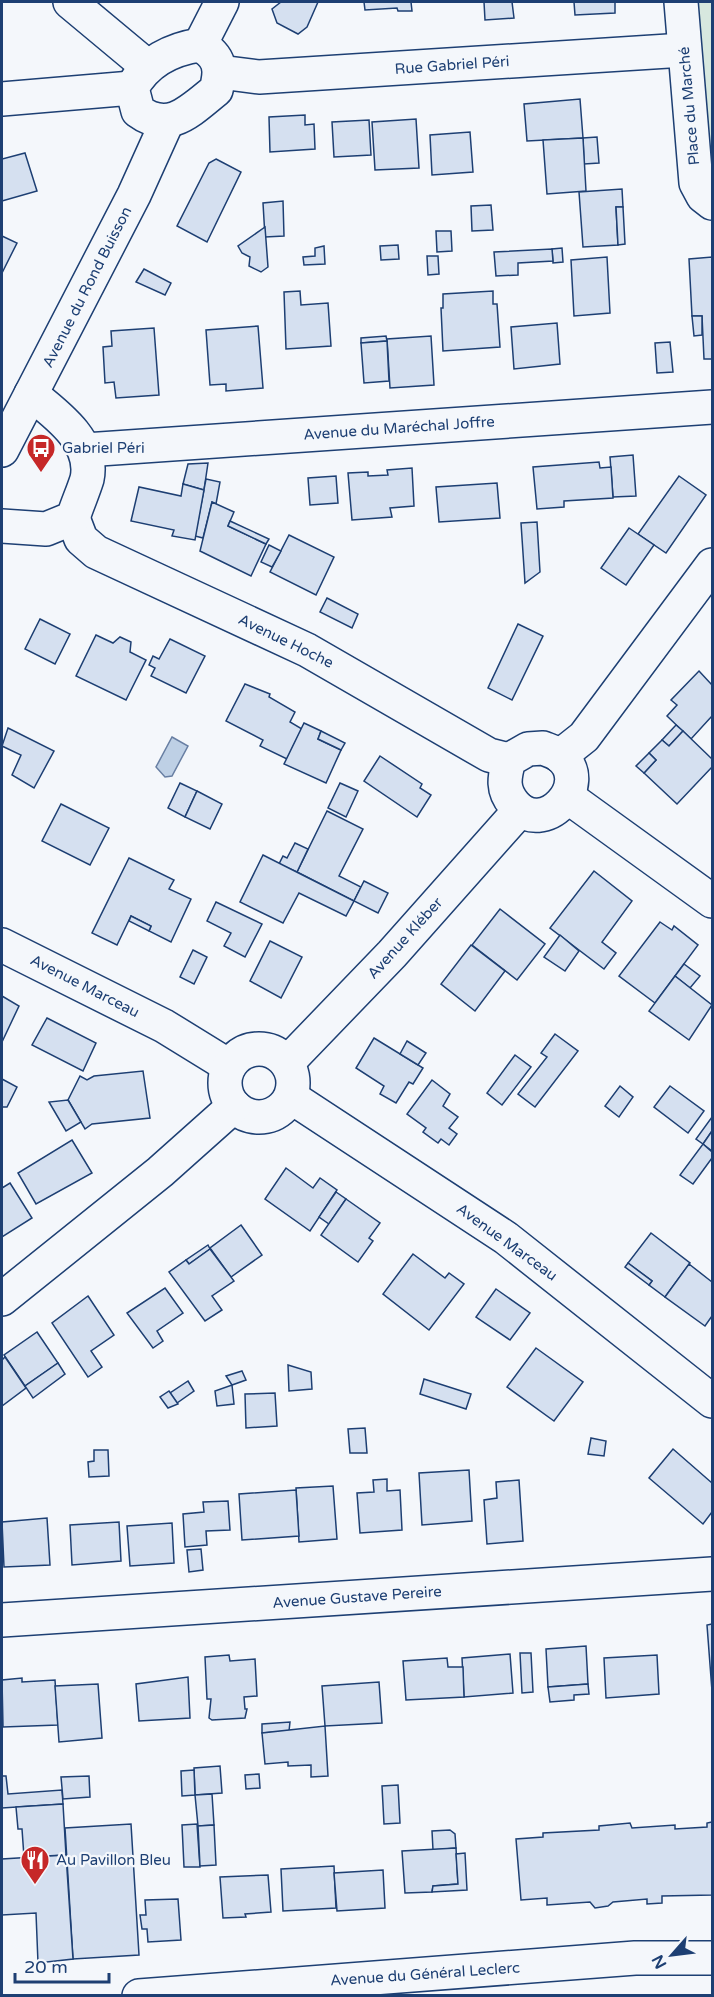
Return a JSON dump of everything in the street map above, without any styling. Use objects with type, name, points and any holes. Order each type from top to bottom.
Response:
[{"type":"street","points":[[2,99],[140,78],[165,54],[200,45],[212,52],[219,62],[220,72],[216,90],[168,122],[150,120],[138,111],[140,78],[70,2]]},
{"type":"street","points":[[200,45],[222,2]]},
{"type":"street","name":"Place du Marché","points":[[681,2],[696,183],[703,196],[712,203]]},
{"type":"street","name":"Rue Gabriel Péri","points":[[220,72],[259,77],[684,50]]},
{"type":"street","name":"Avenue du Rond Buisson","points":[[2,450],[134,195],[168,122]]},
{"type":"street","points":[[2,526],[46,529],[73,518],[87,476],[85,450],[61,418],[31,394]]},
{"type":"street","name":"Avenue du Maréchal Joffre","points":[[85,450],[712,407]]},
{"type":"street","name":"Avenue Hoche","points":[[73,518],[81,539],[96,552],[307,650],[489,755],[508,760]]},
{"type":"street","points":[[560,756],[584,736],[712,565]]},
{"type":"street","points":[[543,748],[560,756],[569,768],[571,781],[568,796],[561,807],[547,814],[533,815],[520,810],[506,795],[504,778],[508,760],[528,749],[543,748]]},
{"type":"street","points":[[568,796],[712,901]]},
{"type":"street","name":"Avenue Kléber","points":[[287,1063],[392,954],[520,810]]},
{"type":"street","name":"Avenue Marceau","points":[[2,945],[164,1026],[229,1066]]},
{"type":"street","points":[[257,1049],[277,1053],[287,1063],[293,1079],[291,1097],[283,1108],[271,1115],[258,1117],[245,1114],[234,1106],[227,1094],[225,1080],[229,1066],[238,1056],[257,1049]]},
{"type":"street","name":"Avenue Marceau","points":[[291,1097],[506,1238],[712,1401]]},
{"type":"street","points":[[2,1299],[160,1173],[234,1106]]},
{"type":"street","name":"Avenue Gustave Pereire","points":[[2,1620],[712,1574]]},
{"type":"street","name":"Avenue du Général Leclerc","points":[[139,1995],[635,1958],[712,1958]]},
{"type":"shaded area","points":[[681,2],[712,2],[712,203]]},
{"type":"water","points":[[172,737],[188,746],[172,776],[165,777],[156,767]]},
{"type":"building","points":[[281,2],[318,2],[307,27],[298,34],[277,23],[272,9]]},
{"type":"building","points":[[364,2],[411,2],[412,11],[398,11],[397,8],[365,10]]},
{"type":"building","points":[[484,2],[512,2],[514,18],[485,20]]},
{"type":"building","points":[[574,2],[615,2],[615,13],[575,15]]},
{"type":"building","points":[[580,99],[583,138],[527,141],[524,104]]},
{"type":"building","points":[[305,115],[305,125],[314,124],[315,149],[270,152],[269,117]]},
{"type":"building","points":[[416,119],[419,168],[375,170],[372,122]]},
{"type":"building","points":[[369,120],[371,155],[334,157],[332,122]]},
{"type":"building","points":[[470,132],[473,172],[432,175],[430,135]]},
{"type":"building","points":[[597,137],[599,163],[584,164],[583,138]]},
{"type":"building","points":[[583,138],[586,191],[547,194],[543,140]]},
{"type":"building","points":[[25,153],[37,191],[2,201],[2,159]]},
{"type":"building","points":[[216,159],[241,172],[207,242],[177,226],[209,163]]},
{"type":"building","points":[[622,189],[623,207],[616,207],[618,245],[583,247],[579,192]]},
{"type":"building","points":[[283,201],[284,236],[265,237],[263,203]]},
{"type":"building","points":[[491,205],[493,230],[472,231],[471,206]]},
{"type":"building","points":[[616,207],[623,207],[625,244],[618,245]]},
{"type":"building","points":[[265,227],[268,267],[261,272],[249,266],[250,257],[242,253],[238,246]]},
{"type":"building","points":[[436,231],[451,231],[452,251],[437,252]]},
{"type":"building","points":[[2,236],[17,243],[2,273]]},
{"type":"building","points":[[398,245],[399,259],[381,260],[380,246]]},
{"type":"building","points":[[324,246],[325,264],[304,265],[303,257],[315,256],[315,248]]},
{"type":"building","points":[[562,248],[563,262],[553,263],[552,249]]},
{"type":"building","points":[[552,249],[553,261],[518,263],[518,275],[496,276],[494,252]]},
{"type":"building","points":[[427,256],[438,256],[439,274],[428,275]]},
{"type":"building","points":[[607,257],[610,313],[574,316],[571,260]]},
{"type":"building","points":[[712,257],[712,359],[704,359],[702,316],[692,316],[689,259]]},
{"type":"building","points":[[144,269],[171,283],[165,295],[136,282]]},
{"type":"building","points":[[300,291],[301,305],[328,303],[331,346],[286,349],[284,292]]},
{"type":"building","points":[[493,291],[493,304],[497,304],[500,347],[443,351],[441,308],[443,308],[443,294]]},
{"type":"building","points":[[692,316],[702,316],[702,335],[694,336]]},
{"type":"building","points":[[557,323],[560,364],[514,369],[511,327]]},
{"type":"building","points":[[258,326],[263,388],[226,391],[226,384],[210,385],[206,330]]},
{"type":"building","points":[[154,328],[159,395],[116,398],[114,382],[105,383],[103,347],[112,346],[111,331]]},
{"type":"building","points":[[386,336],[387,341],[361,343],[361,338]]},
{"type":"building","points":[[431,336],[434,385],[390,388],[387,339]]},
{"type":"building","points":[[387,341],[389,381],[364,383],[361,343]]},
{"type":"building","points":[[670,342],[673,372],[657,373],[655,343]]},
{"type":"building","points":[[633,455],[636,496],[613,497],[610,457]]},
{"type":"building","points":[[599,462],[600,468],[611,467],[613,498],[564,501],[564,507],[537,509],[533,467]]},
{"type":"building","points":[[208,463],[204,490],[183,484],[188,464]]},
{"type":"building","points":[[412,468],[414,506],[390,508],[392,517],[352,520],[348,473],[368,472],[368,476],[388,475],[387,470]]},
{"type":"building","points":[[336,476],[338,503],[310,505],[308,478]]},
{"type":"building","points":[[679,476],[706,495],[666,553],[638,534]]},
{"type":"building","points":[[206,479],[220,482],[216,504],[212,502],[203,538],[195,536]]},
{"type":"building","points":[[497,483],[500,518],[439,522],[436,487]]},
{"type":"building","points":[[183,484],[204,490],[195,540],[172,536],[174,530],[131,521],[139,487],[181,496]]},
{"type":"building","points":[[212,502],[234,512],[228,526],[266,544],[251,576],[200,551]]},
{"type":"building","points":[[230,521],[269,539],[266,544],[228,526]]},
{"type":"building","points":[[537,522],[540,572],[525,583],[521,523]]},
{"type":"building","points":[[629,528],[654,545],[626,585],[601,568]]},
{"type":"building","points":[[289,535],[334,557],[316,595],[270,572]]},
{"type":"building","points":[[269,545],[281,551],[272,567],[261,562]]},
{"type":"building","points":[[327,598],[358,614],[352,628],[320,612]]},
{"type":"building","points":[[40,619],[70,634],[55,664],[25,649]]},
{"type":"building","points":[[518,624],[543,636],[512,700],[488,688]]},
{"type":"building","points":[[96,635],[113,643],[120,637],[131,642],[130,652],[146,660],[126,700],[76,676]]},
{"type":"building","points":[[170,639],[205,656],[186,693],[151,676],[155,668],[149,665],[153,656],[159,659]]},
{"type":"building","points":[[699,671],[712,685],[712,716],[691,739],[667,716],[677,705],[671,700]]},
{"type":"building","points":[[245,684],[270,694],[269,697],[295,712],[290,722],[302,729],[287,759],[260,746],[263,740],[226,721]]},
{"type":"building","points":[[304,723],[321,731],[318,739],[341,750],[326,783],[284,764]]},
{"type":"building","points":[[676,725],[683,731],[669,746],[662,740]]},
{"type":"building","points":[[8,728],[54,751],[34,788],[12,775],[21,755],[2,746]]},
{"type":"building","points":[[321,731],[345,743],[341,750],[318,739]]},
{"type":"building","points":[[683,731],[712,759],[712,767],[677,804],[644,773],[656,760],[649,753],[662,740],[669,746]]},
{"type":"building","points":[[649,753],[656,760],[644,773],[636,766]]},
{"type":"building","points":[[380,756],[422,784],[420,788],[431,795],[417,817],[364,781]]},
{"type":"building","points":[[180,783],[197,791],[185,817],[168,808]]},
{"type":"building","points":[[340,783],[358,791],[346,817],[328,808]]},
{"type":"building","points":[[197,791],[222,804],[210,829],[185,817]]},
{"type":"building","points":[[61,804],[109,828],[90,865],[42,841]]},
{"type":"building","points":[[327,811],[363,829],[339,876],[361,887],[354,901],[297,872]]},
{"type":"building","points":[[295,843],[308,849],[297,872],[279,864],[283,856],[287,858]]},
{"type":"building","points":[[263,855],[354,901],[346,916],[299,893],[283,923],[240,902]]},
{"type":"building","points":[[129,858],[174,880],[169,889],[191,899],[171,942],[149,931],[151,926],[131,916],[117,945],[92,933]]},
{"type":"building","points":[[594,871],[632,901],[602,942],[616,953],[604,969],[550,928]]},
{"type":"building","points":[[364,881],[388,893],[378,913],[354,901]]},
{"type":"building","points":[[216,902],[262,924],[245,957],[224,946],[231,933],[207,921]]},
{"type":"building","points":[[500,909],[545,944],[517,980],[472,945]]},
{"type":"building","points":[[131,916],[151,926],[149,931],[129,921]]},
{"type":"building","points":[[660,922],[672,930],[674,926],[698,945],[655,1003],[619,976]]},
{"type":"building","points":[[560,935],[579,951],[565,971],[544,957]]},
{"type":"building","points":[[270,941],[302,957],[281,998],[250,981]]},
{"type":"building","points":[[471,945],[505,971],[475,1011],[441,984]]},
{"type":"building","points":[[193,950],[207,957],[194,984],[180,977]]},
{"type":"building","points":[[684,964],[700,976],[690,988],[675,976]]},
{"type":"building","points":[[675,976],[712,1005],[689,1040],[649,1011]]},
{"type":"building","points":[[2,996],[19,1006],[2,1042]]},
{"type":"building","points":[[47,1018],[96,1043],[83,1071],[32,1045]]},
{"type":"building","points":[[555,1034],[578,1051],[535,1107],[518,1094],[547,1057],[541,1053]]},
{"type":"building","points":[[374,1038],[423,1068],[413,1084],[409,1082],[396,1103],[380,1094],[384,1086],[356,1068]]},
{"type":"building","points":[[407,1041],[426,1053],[418,1065],[400,1054]]},
{"type":"building","points":[[515,1055],[531,1067],[502,1105],[487,1093]]},
{"type":"building","points":[[143,1071],[150,1118],[92,1124],[85,1129],[68,1100],[80,1076],[87,1080],[94,1076]]},
{"type":"building","points":[[2,1079],[17,1087],[7,1107],[2,1107]]},
{"type":"building","points":[[432,1080],[450,1094],[443,1106],[458,1117],[449,1128],[457,1134],[449,1145],[441,1139],[438,1143],[423,1132],[426,1128],[407,1114]]},
{"type":"building","points":[[620,1086],[633,1097],[619,1117],[605,1106]]},
{"type":"building","points":[[670,1086],[704,1111],[688,1133],[654,1107]]},
{"type":"building","points":[[68,1100],[81,1122],[66,1131],[49,1102]]},
{"type":"building","points":[[712,1117],[712,1131],[703,1144],[696,1139]]},
{"type":"building","points":[[712,1131],[712,1151],[703,1144]]},
{"type":"building","points":[[72,1140],[92,1173],[36,1204],[18,1173]]},
{"type":"building","points":[[703,1144],[712,1152],[712,1158],[693,1184],[680,1175]]},
{"type":"building","points":[[286,1168],[313,1188],[320,1178],[337,1190],[310,1231],[265,1199]]},
{"type":"building","points":[[10,1183],[32,1218],[2,1237],[2,1188]]},
{"type":"building","points":[[336,1192],[346,1199],[329,1224],[319,1217]]},
{"type":"building","points":[[346,1199],[380,1223],[369,1238],[373,1241],[358,1262],[321,1235]]},
{"type":"building","points":[[241,1225],[262,1255],[231,1277],[210,1248]]},
{"type":"building","points":[[651,1233],[690,1263],[665,1297],[649,1285],[652,1281],[628,1263]]},
{"type":"building","points":[[208,1245],[210,1249],[189,1264],[186,1260]]},
{"type":"building","points":[[210,1249],[234,1281],[212,1296],[222,1310],[205,1321],[169,1272],[186,1260],[189,1264]]},
{"type":"building","points":[[413,1254],[445,1278],[449,1273],[464,1284],[429,1330],[383,1294]]},
{"type":"building","points":[[628,1263],[652,1281],[649,1285],[625,1267]]},
{"type":"building","points":[[689,1264],[712,1282],[712,1316],[705,1326],[665,1297]]},
{"type":"building","points":[[165,1288],[183,1313],[157,1331],[163,1341],[153,1348],[127,1313]]},
{"type":"building","points":[[496,1289],[530,1313],[510,1340],[476,1317]]},
{"type":"building","points":[[88,1296],[114,1335],[91,1351],[102,1367],[88,1377],[52,1323]]},
{"type":"building","points":[[37,1332],[58,1363],[25,1386],[4,1355]]},
{"type":"building","points":[[536,1348],[583,1382],[554,1421],[507,1387]]},
{"type":"building","points":[[5,1357],[26,1388],[2,1406],[2,1360]]},
{"type":"building","points":[[58,1363],[65,1374],[33,1398],[25,1386]]},
{"type":"building","points":[[288,1365],[311,1372],[312,1389],[289,1391]]},
{"type":"building","points":[[242,1371],[246,1380],[232,1385],[226,1376]]},
{"type":"building","points":[[424,1379],[471,1394],[466,1409],[420,1394]]},
{"type":"building","points":[[188,1381],[194,1391],[177,1403],[170,1393]]},
{"type":"building","points":[[232,1385],[234,1404],[217,1406],[215,1391]]},
{"type":"building","points":[[169,1391],[178,1404],[168,1408],[160,1397]]},
{"type":"building","points":[[275,1393],[277,1426],[246,1428],[245,1394]]},
{"type":"building","points":[[365,1428],[367,1453],[350,1453],[348,1429]]},
{"type":"building","points":[[591,1438],[606,1441],[604,1456],[588,1454]]},
{"type":"building","points":[[673,1449],[712,1483],[712,1512],[703,1524],[649,1478]]},
{"type":"building","points":[[94,1450],[108,1450],[109,1476],[89,1477],[88,1462],[94,1461]]},
{"type":"building","points":[[469,1470],[472,1521],[422,1525],[419,1473]]},
{"type":"building","points":[[387,1479],[387,1491],[400,1490],[402,1530],[360,1533],[357,1493],[374,1492],[373,1480]]},
{"type":"building","points":[[519,1480],[523,1541],[487,1544],[484,1500],[497,1498],[496,1482]]},
{"type":"building","points":[[333,1486],[337,1539],[299,1542],[296,1488]]},
{"type":"building","points":[[296,1490],[299,1536],[242,1540],[239,1494]]},
{"type":"building","points":[[228,1501],[230,1530],[206,1531],[207,1545],[185,1547],[183,1514],[204,1512],[203,1502]]},
{"type":"building","points":[[47,1518],[50,1565],[4,1567],[2,1522]]},
{"type":"building","points":[[119,1522],[121,1561],[72,1565],[70,1525]]},
{"type":"building","points":[[172,1523],[174,1563],[130,1566],[127,1526]]},
{"type":"building","points":[[201,1549],[203,1570],[189,1572],[187,1550]]},
{"type":"building","points":[[712,1624],[712,1691],[707,1625]]},
{"type":"building","points":[[586,1646],[588,1684],[548,1687],[546,1649]]},
{"type":"building","points":[[520,1653],[531,1653],[533,1692],[522,1693]]},
{"type":"building","points":[[510,1654],[513,1693],[464,1697],[462,1658]]},
{"type":"building","points":[[229,1655],[230,1661],[255,1659],[257,1696],[244,1697],[245,1709],[247,1709],[245,1718],[212,1720],[209,1718],[211,1699],[207,1699],[205,1657]]},
{"type":"building","points":[[657,1655],[659,1694],[606,1698],[604,1658]]},
{"type":"building","points":[[447,1658],[448,1667],[463,1667],[464,1697],[406,1700],[403,1661]]},
{"type":"building","points":[[188,1677],[190,1718],[139,1721],[136,1684]]},
{"type":"building","points":[[22,1678],[22,1682],[55,1680],[58,1725],[3,1727],[2,1680]]},
{"type":"building","points":[[379,1682],[382,1723],[325,1726],[322,1686]]},
{"type":"building","points":[[98,1684],[102,1738],[59,1742],[55,1686]]},
{"type":"building","points":[[588,1684],[589,1694],[574,1695],[574,1700],[550,1702],[548,1687]]},
{"type":"building","points":[[290,1722],[289,1731],[262,1733],[262,1724]]},
{"type":"building","points":[[325,1726],[328,1776],[311,1777],[311,1765],[288,1766],[288,1762],[265,1764],[262,1733]]},
{"type":"building","points":[[220,1766],[222,1793],[195,1795],[194,1768]]},
{"type":"building","points":[[194,1770],[195,1795],[182,1796],[181,1771]]},
{"type":"building","points":[[259,1774],[260,1788],[246,1789],[245,1775]]},
{"type":"building","points":[[2,1776],[6,1776],[8,1794],[62,1790],[63,1804],[2,1808]]},
{"type":"building","points":[[89,1776],[90,1797],[63,1799],[61,1777]]},
{"type":"building","points":[[398,1785],[400,1823],[384,1824],[382,1786]]},
{"type":"building","points":[[212,1794],[214,1825],[198,1826],[195,1795]]},
{"type":"building","points":[[63,1804],[66,1855],[24,1857],[22,1829],[18,1829],[16,1807]]},
{"type":"building","points":[[712,1822],[712,1895],[662,1896],[662,1903],[647,1904],[647,1899],[613,1902],[608,1906],[595,1908],[590,1902],[547,1905],[547,1898],[521,1900],[516,1839],[543,1837],[543,1833],[599,1830],[599,1826],[630,1823],[632,1828],[675,1825],[675,1829],[707,1827],[707,1823]]},
{"type":"building","points":[[131,1824],[139,1955],[73,1959],[65,1828]]},
{"type":"building","points":[[197,1824],[200,1867],[184,1867],[182,1825]]},
{"type":"building","points":[[214,1825],[216,1865],[200,1866],[198,1826]]},
{"type":"building","points":[[450,1830],[455,1834],[456,1848],[433,1850],[432,1831]]},
{"type":"building","points":[[456,1848],[458,1884],[433,1886],[432,1892],[405,1893],[402,1851]]},
{"type":"building","points":[[465,1853],[467,1890],[432,1892],[433,1886],[458,1884],[456,1854]]},
{"type":"building","name":"Au Pavillon Bleu","points":[[66,1855],[73,1959],[38,1963],[36,1913],[2,1915],[2,1859]]},
{"type":"building","points":[[334,1866],[336,1908],[283,1911],[281,1869]]},
{"type":"building","points":[[383,1870],[385,1908],[337,1911],[334,1873]]},
{"type":"building","points":[[268,1875],[271,1912],[245,1914],[246,1917],[223,1918],[220,1877]]},
{"type":"building","points":[[178,1899],[181,1940],[148,1942],[147,1929],[142,1929],[140,1915],[146,1915],[145,1900]]},
{"type":"place","name":"Gabriel Péri","points":[[41,474]]},
{"type":"place","name":"Au Pavillon Bleu","points":[[35,1886]]}]
